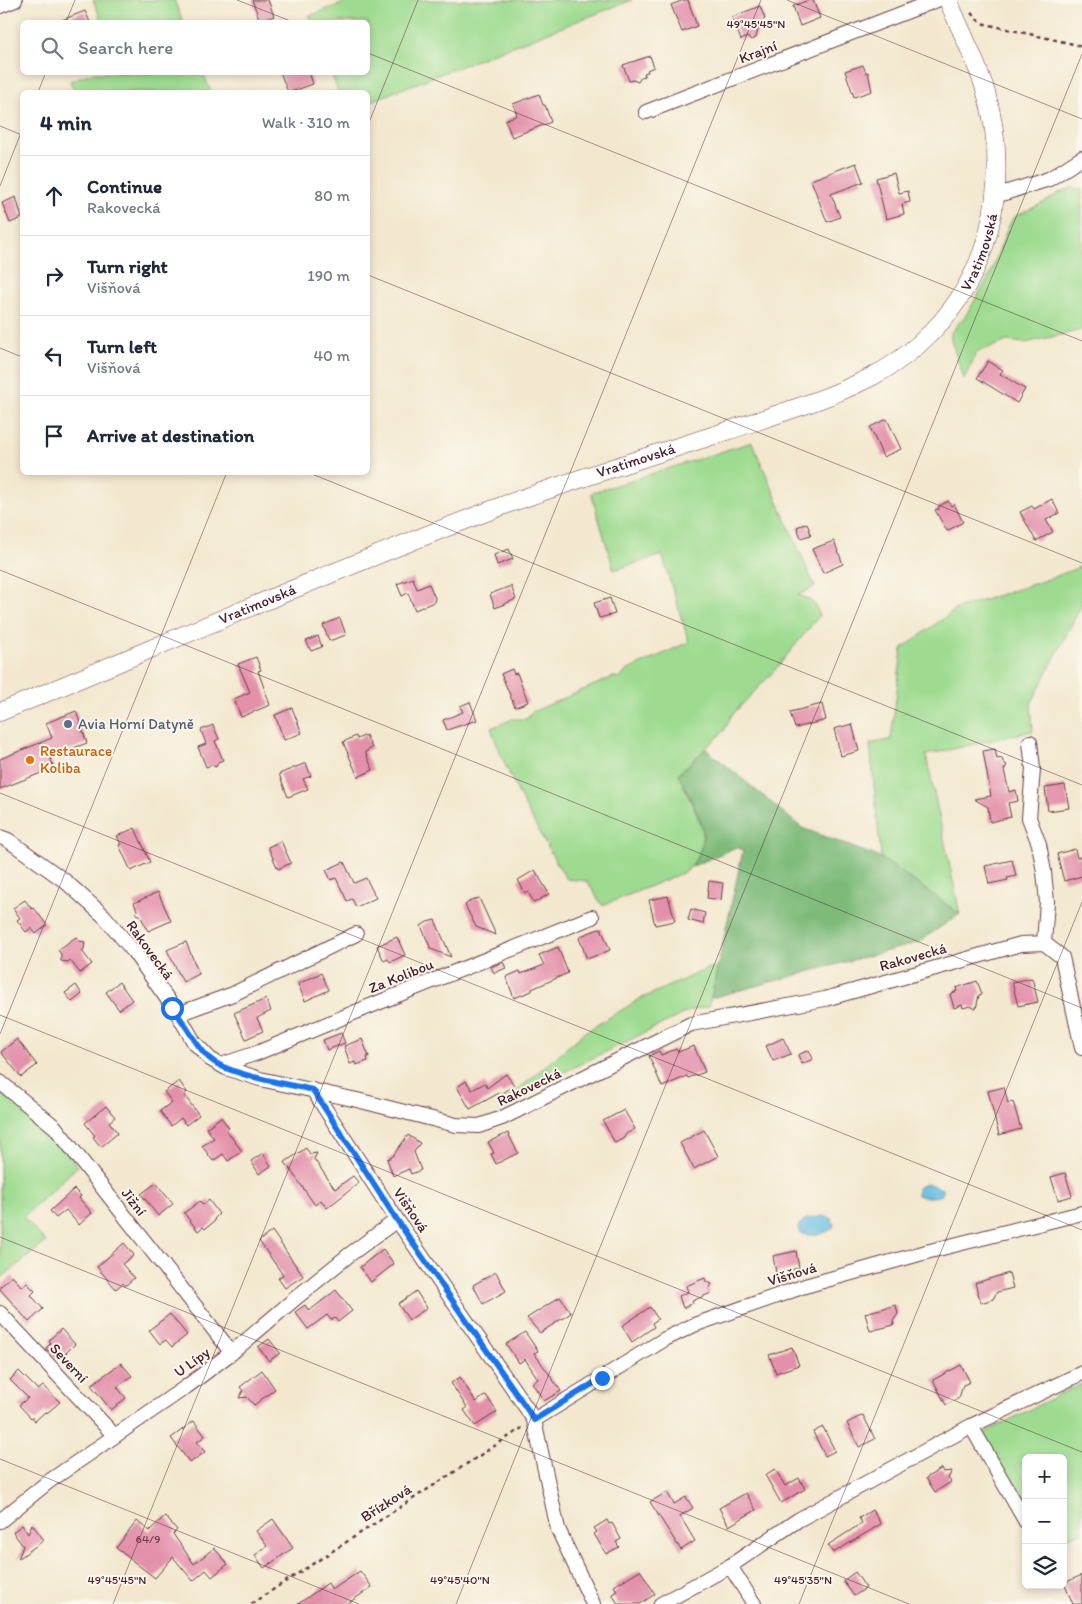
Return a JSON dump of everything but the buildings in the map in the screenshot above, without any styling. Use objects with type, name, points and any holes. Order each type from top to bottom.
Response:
[{"type":"main road","name":"Vratimovská","points":[[0,712],[503,506],[801,406],[841,391],[876,374],[897,361],[935,328],[958,301],[980,259],[992,218],[995,196],[995,140],[989,106],[980,76],[948,0]]},
{"type":"street","points":[[0,6],[15,0]]},
{"type":"street","name":"Krajní","points":[[646,112],[938,0]]},
{"type":"street","points":[[995,196],[1049,179],[1082,158]]},
{"type":"street","points":[[1030,742],[1033,768],[1029,818],[1039,844],[1044,872],[1047,902],[1044,943],[1062,957],[1082,1048]]},
{"type":"street","name":"Rakovecká","points":[[0,837],[8,840],[65,881],[104,916],[134,952],[178,1014],[194,1042],[210,1059],[221,1065],[260,1078],[456,1125],[479,1126],[502,1118],[691,1024],[824,999],[1021,944],[1044,943]]},
{"type":"street","name":"Za Kolibou","points":[[221,1065],[257,1053],[592,917]]},
{"type":"street","points":[[178,1014],[233,994],[356,934]]},
{"type":"street","name":"Jižní","points":[[0,1082],[55,1127],[232,1353]]},
{"type":"street","name":"Višňová","points":[[313,1090],[397,1220],[534,1420],[558,1529],[593,1604]]},
{"type":"street","name":"Višňová","points":[[534,1420],[665,1339],[694,1325],[805,1286],[930,1251],[1082,1212]]},
{"type":"street","name":"U Lípy","points":[[0,1521],[48,1482],[232,1353],[334,1267],[397,1220]]},
{"type":"street","name":"Severní","points":[[0,1313],[114,1435]]},
{"type":"street","points":[[661,1604],[730,1566],[798,1520],[971,1426],[1082,1373]]},
{"type":"street","points":[[971,1426],[1022,1515]]},
{"type":"street","points":[[730,1566],[754,1604]]},
{"type":"path","points":[[969,11],[981,23],[1082,46]]},
{"type":"path","name":"Břízková","points":[[251,1604],[534,1420]]},
{"type":"green space","points":[[93,0],[174,0],[182,20],[101,20]]},
{"type":"green space","points":[[352,0],[632,0],[370,101],[370,90],[337,90],[332,75],[370,75],[370,20],[311,20],[309,16]]},
{"type":"green space","points":[[86,75],[204,75],[210,90],[73,90],[70,81]]},
{"type":"green space","points":[[1072,188],[1082,189],[1082,330],[1025,343],[1007,341],[977,352],[964,379],[951,340],[951,332],[966,315],[989,277],[1013,218],[1060,192]]},
{"type":"green space","points":[[752,442],[815,587],[798,595],[815,605],[819,616],[774,671],[731,716],[724,731],[678,774],[703,830],[701,849],[695,861],[687,871],[602,905],[587,881],[567,879],[565,877],[515,786],[491,728],[513,719],[527,719],[532,712],[613,677],[621,678],[626,671],[689,642],[662,555],[614,570],[591,493]]},
{"type":"green space","points":[[1082,566],[1082,604],[1031,704],[1033,731],[926,755],[960,914],[881,858],[870,744],[891,739],[902,649],[956,609],[1052,578]]},
{"type":"green space","points":[[706,749],[802,828],[881,858],[960,914],[917,943],[711,998],[743,850],[736,847],[691,867],[700,850],[703,831],[696,811],[678,774]]},
{"type":"green space","points":[[718,967],[709,1006],[689,1011],[505,1101],[585,1032],[640,999],[709,968]]},
{"type":"green space","points":[[0,1091],[35,1117],[78,1166],[23,1217],[46,1242],[0,1279]]},
{"type":"green space","points":[[1082,1383],[1082,1532],[1067,1537],[1067,1454],[1022,1454],[1022,1508],[982,1434]]},
{"type":"water","points":[[927,1183],[942,1189],[942,1195],[923,1197],[917,1195],[917,1188]]},
{"type":"water","points":[[822,1216],[831,1218],[834,1224],[833,1228],[817,1235],[801,1233],[798,1227],[803,1221],[808,1218]]},
{"type":"place","name":"Avia Horní Datyně","points":[[68,724]]},
{"type":"place","name":"Restaurace Koliba","points":[[30,760]]},
{"type":"route","points":[[172,1008],[178,1014],[194,1042],[210,1059],[226,1068],[313,1090],[397,1220],[534,1420],[602,1378]]}]
